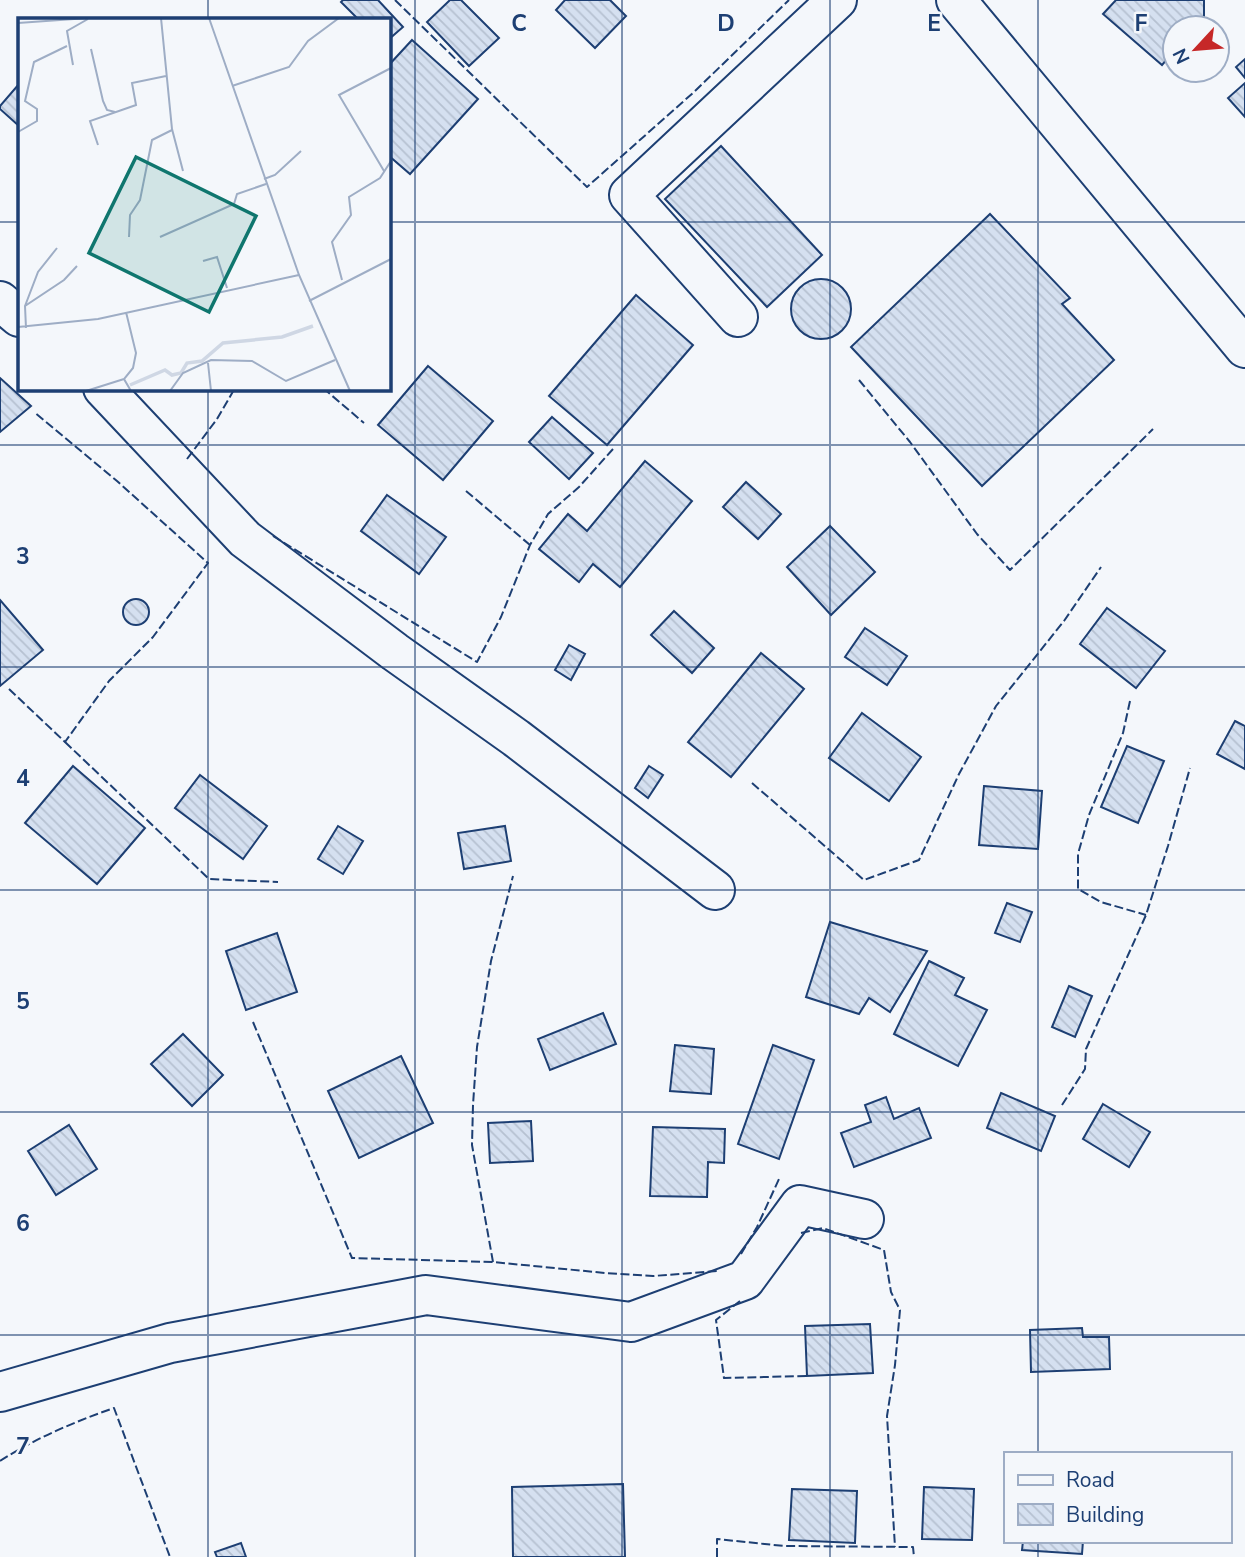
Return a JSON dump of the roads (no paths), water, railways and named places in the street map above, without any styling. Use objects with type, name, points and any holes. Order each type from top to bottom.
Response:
[{"type":"street","points":[[738,317],[629,195],[837,0]]},
{"type":"street","points":[[956,0],[1245,348]]},
{"type":"street","points":[[0,301],[18,316]]},
{"type":"street","points":[[105,390],[245,539],[395,652],[516,738],[715,890]]},
{"type":"street","points":[[0,1392],[170,1343],[426,1295],[631,1322],[745,1280],[800,1205],[864,1219]]}]
